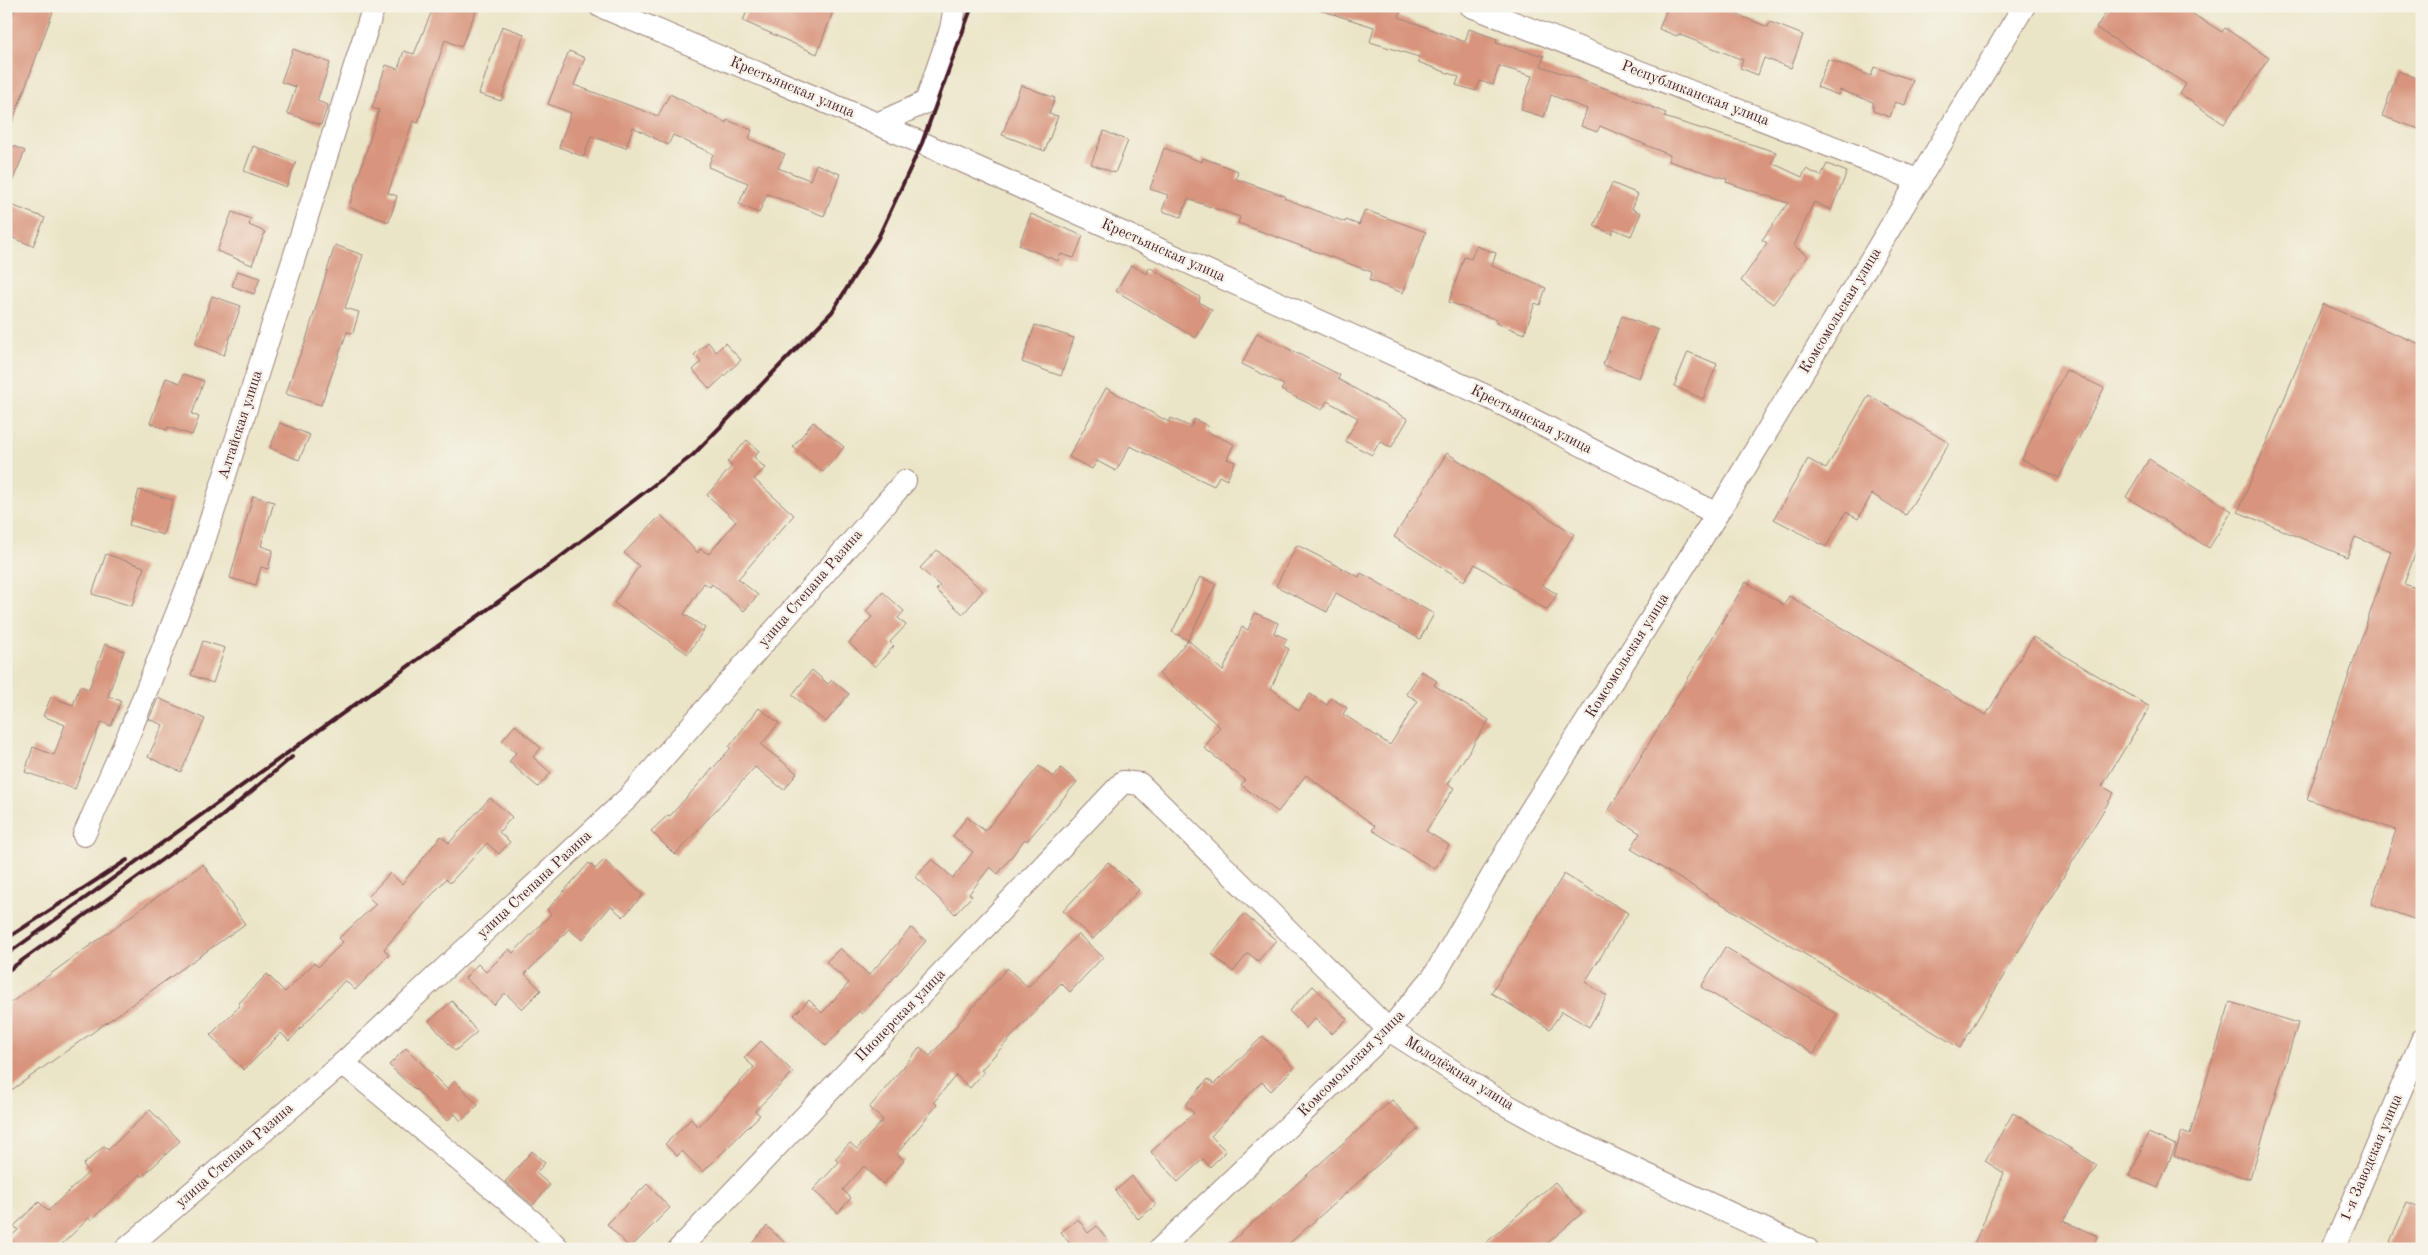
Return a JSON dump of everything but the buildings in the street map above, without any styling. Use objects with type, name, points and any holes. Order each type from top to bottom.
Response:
[{"type":"street","name":"Алтайская улица","points":[[84,835],[131,729],[198,560],[374,6]]},
{"type":"street","name":"Крестьянская улица","points":[[600,6],[877,124],[1486,396],[1717,514]]},
{"type":"street","points":[[877,124],[926,102],[951,29],[955,6]]},
{"type":"street","name":"Республиканская улица","points":[[1471,6],[1920,181]]},
{"type":"street","name":"Комсомольская улица","points":[[1160,1249],[1389,1030],[1434,976],[1524,821],[1717,514],[1920,181],[2024,6]]},
{"type":"street","name":"улица Степана Разина","points":[[126,1249],[343,1063],[628,798],[905,481]]},
{"type":"street","name":"Молодёжная улица","points":[[1123,782],[1140,784],[1389,1030],[1502,1102],[1561,1135],[1806,1249]]},
{"type":"street","name":"Пионерская улица","points":[[680,1249],[1123,782]]},
{"type":"street","name":"1-я Заводская улица","points":[[2333,1249],[2422,1040]]},
{"type":"street","points":[[343,1063],[534,1223],[559,1249]]},
{"type":"railway","points":[[6,955],[555,561],[693,455],[832,312],[878,238],[922,143],[972,6]]},
{"type":"railway","points":[[6,972],[221,817],[292,757]]},
{"type":"railway","points":[[6,939],[127,860]]}]
